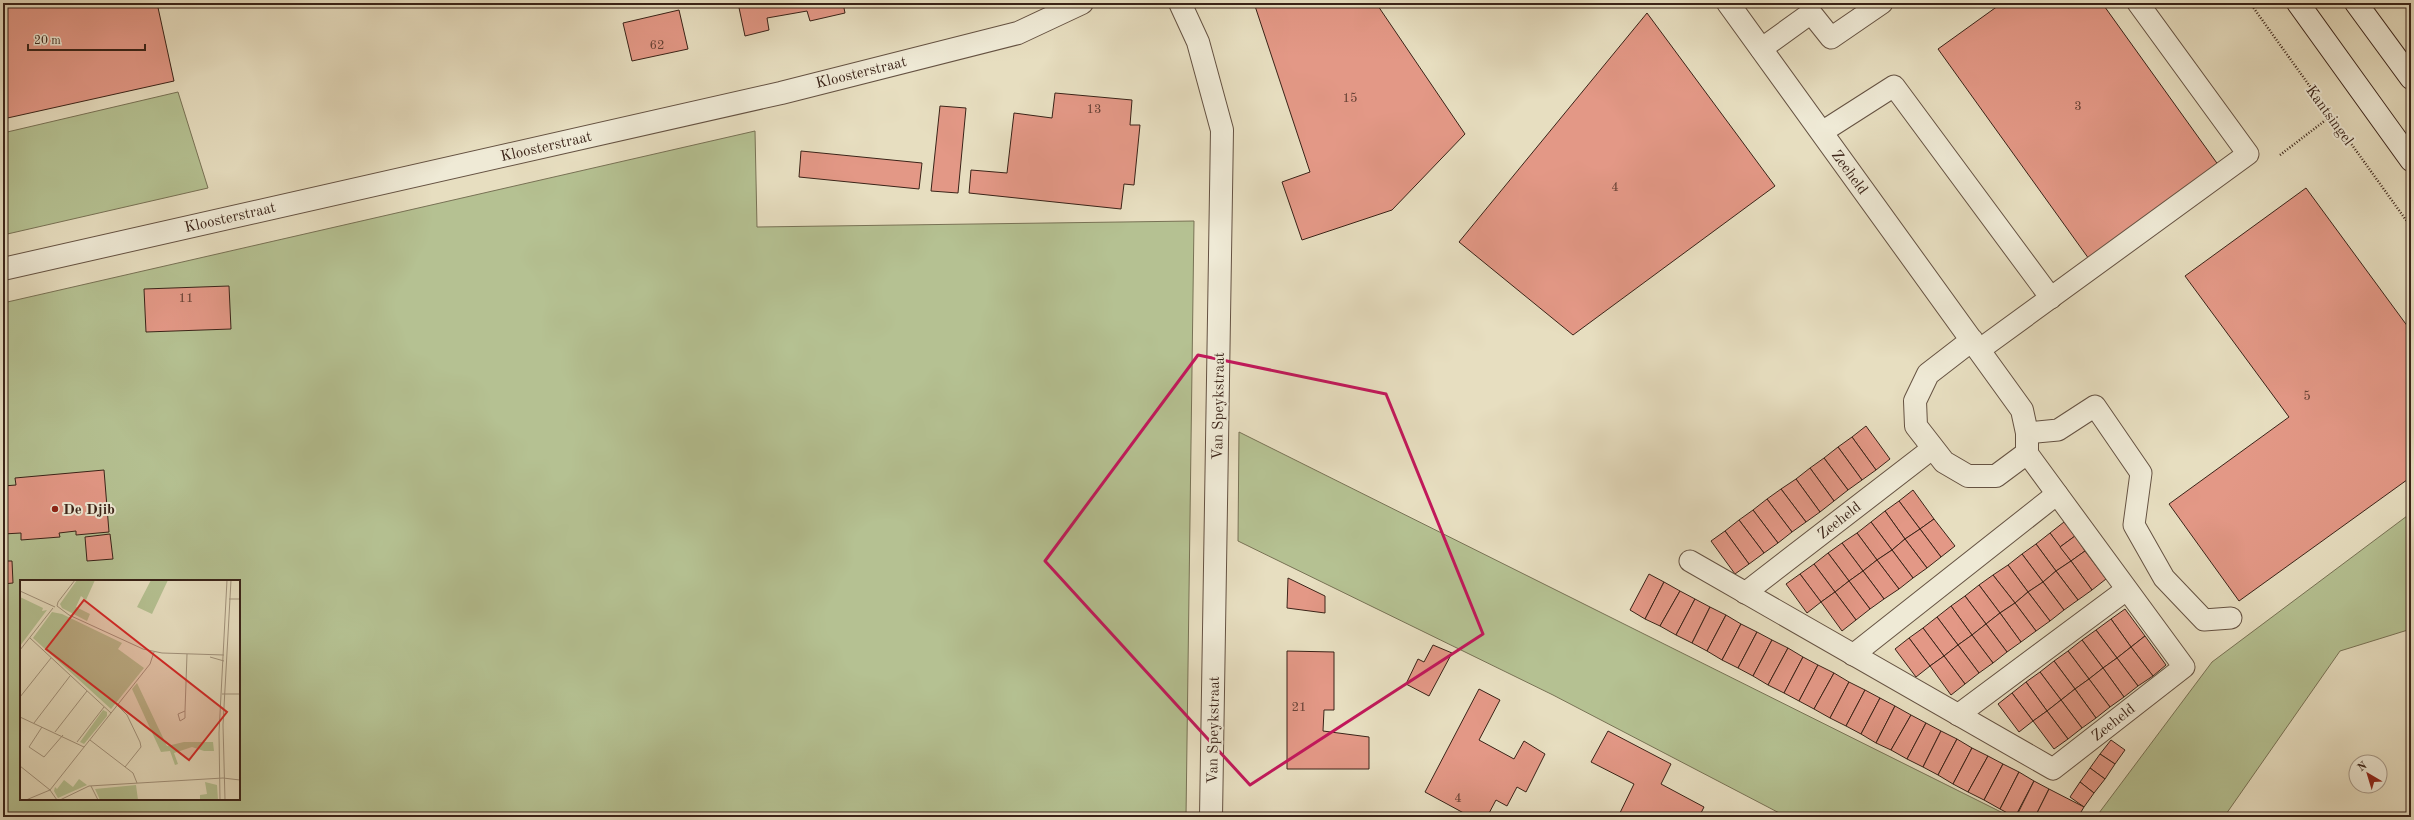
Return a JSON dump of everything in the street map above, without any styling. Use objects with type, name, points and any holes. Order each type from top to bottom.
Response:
[{"type":"street","name":"Kloosterstraat","points":[[3,269],[781,92],[1018,32],[1082,3]]},
{"type":"street","name":"Van Speykstraat","points":[[1180,3],[1198,42],[1222,130],[1211,817]]},
{"type":"street","name":"Zeeheld","points":[[1728,3],[2022,410],[2027,443]]},
{"type":"street","points":[[2298,3],[2411,160]]},
{"type":"street","points":[[2356,3],[2411,78]]},
{"type":"street","points":[[1976,345],[1928,374],[1915,401],[1916,426],[1944,462],[1968,476],[1996,476],[2027,443]]},
{"type":"lane","points":[[1761,49],[1811,13],[1831,38],[1882,3]]},
{"type":"lane","points":[[1976,345],[2051,298],[2248,154],[2138,3]]},
{"type":"lane","points":[[1822,132],[1894,86],[2051,298]]},
{"type":"lane","points":[[2027,443],[2058,430],[2095,406],[2141,473],[2134,525],[2164,578],[2204,620],[2231,618]]},
{"type":"lane","name":"Zeeheld","points":[[1690,561],[2053,770],[2184,667],[2057,494],[2027,443]]},
{"type":"lane","name":"Zeeheld","points":[[1746,593],[1932,448]]},
{"type":"lane","points":[[1853,655],[2057,494]]},
{"type":"lane","points":[[1958,715],[2126,590]]},
{"type":"path","name":"Kantsingel","points":[[2250,3],[2411,227]]},
{"type":"highlighted area","points":[[1198,355],[1386,394],[1483,634],[1250,785],[1045,561]]},
{"type":"green space","points":[[178,92],[208,188],[3,235],[3,133]]},
{"type":"green space","points":[[755,131],[757,227],[1194,221],[1186,817],[3,817],[3,303]]},
{"type":"green space","points":[[1239,432],[2011,817],[1787,817],[1553,695],[1238,541]]},
{"type":"green space","points":[[2411,513],[2411,629],[2340,651],[2224,817],[2096,817],[2212,662]]},
{"type":"building","points":[[3,3],[157,3],[174,81],[3,119]]},
{"type":"building","points":[[738,3],[843,3],[845,13],[810,21],[807,11],[767,18],[769,30],[745,36]]},
{"type":"building","points":[[1254,3],[1376,3],[1465,134],[1392,210],[1302,240],[1282,182],[1310,172]]},
{"type":"building","points":[[2002,3],[2102,3],[2219,166],[2089,259],[1938,49]]},
{"type":"building","points":[[679,10],[688,49],[632,61],[623,23]]},
{"type":"building","points":[[1647,13],[1775,186],[1573,335],[1459,242]]},
{"type":"building","points":[[1055,93],[1132,100],[1130,125],[1140,125],[1134,185],[1124,184],[1121,209],[969,193],[971,170],[1007,173],[1014,113],[1052,118]]},
{"type":"building","points":[[940,106],[966,108],[958,193],[931,191]]},
{"type":"building","points":[[801,151],[922,163],[919,189],[799,177]]},
{"type":"building","points":[[2306,188],[2411,331],[2411,477],[2239,601],[2169,504],[2289,417],[2185,276]]},
{"type":"building","points":[[229,286],[231,329],[146,332],[144,289]]},
{"type":"building","points":[[1866,426],[1890,459],[1876,470],[1852,437]]},
{"type":"building","points":[[1852,437],[1876,470],[1862,480],[1838,447]]},
{"type":"building","points":[[1838,447],[1862,480],[1848,490],[1824,458]]},
{"type":"building","points":[[1824,458],[1848,490],[1834,501],[1810,468]]},
{"type":"building","points":[[1810,468],[1834,501],[1820,512],[1796,479]]},
{"type":"building","name":"De Djib","points":[[104,470],[109,532],[76,535],[76,531],[59,533],[60,537],[21,540],[21,533],[3,534],[3,486],[16,485],[15,478]]},
{"type":"building","points":[[1796,479],[1820,512],[1806,522],[1781,489]]},
{"type":"building","points":[[1781,489],[1806,522],[1792,532],[1767,499]]},
{"type":"building","points":[[1913,490],[1934,519],[1920,529],[1899,501]]},
{"type":"building","points":[[1767,499],[1792,532],[1778,543],[1753,510]]},
{"type":"building","points":[[1899,501],[1920,529],[1905,539],[1885,511]]},
{"type":"building","points":[[1753,510],[1778,543],[1764,553],[1739,520]]},
{"type":"building","points":[[1885,511],[1905,539],[1892,550],[1871,522]]},
{"type":"building","points":[[1934,519],[1955,546],[1941,557],[1920,529]]},
{"type":"building","points":[[1739,520],[1764,553],[1749,564],[1725,531]]},
{"type":"building","points":[[1871,522],[1892,550],[1877,560],[1857,533]]},
{"type":"building","points":[[2064,522],[2075,536],[2060,547],[2050,533]]},
{"type":"building","points":[[1920,529],[1941,557],[1927,568],[1905,539]]},
{"type":"building","points":[[1725,531],[1749,564],[1735,574],[1711,541]]},
{"type":"building","points":[[1857,533],[1877,560],[1863,571],[1842,543]]},
{"type":"building","points":[[2050,533],[2071,561],[2056,571],[2036,544]]},
{"type":"building","points":[[110,534],[113,559],[87,561],[85,537]]},
{"type":"building","points":[[2075,536],[2085,551],[2071,561],[2060,547]]},
{"type":"building","points":[[1905,539],[1927,568],[1913,578],[1892,550]]},
{"type":"building","points":[[1842,543],[1863,571],[1849,581],[1828,553]]},
{"type":"building","points":[[2036,544],[2056,571],[2043,582],[2022,554]]},
{"type":"building","points":[[1892,550],[1913,578],[1899,589],[1877,560]]},
{"type":"building","points":[[2085,551],[2106,579],[2092,590],[2071,561]]},
{"type":"building","points":[[1828,553],[1849,581],[1835,592],[1814,564]]},
{"type":"building","points":[[2022,554],[2043,582],[2028,592],[2008,565]]},
{"type":"building","points":[[1877,560],[1899,589],[1884,599],[1863,571]]},
{"type":"building","points":[[3,561],[12,561],[13,583],[3,584]]},
{"type":"building","points":[[2071,561],[2092,590],[2078,600],[2056,571]]},
{"type":"building","points":[[1814,564],[1835,592],[1821,602],[1800,574]]},
{"type":"building","points":[[2008,565],[2028,592],[2015,603],[1993,575]]},
{"type":"building","points":[[1863,571],[1884,599],[1870,609],[1849,581]]},
{"type":"building","points":[[2056,571],[2078,600],[2064,610],[2043,582]]},
{"type":"building","points":[[1649,574],[1664,582],[1645,619],[1630,610]]},
{"type":"building","points":[[1800,574],[1821,602],[1807,613],[1786,584]]},
{"type":"building","points":[[1993,575],[2015,603],[2000,613],[1979,585]]},
{"type":"building","points":[[1288,578],[1325,596],[1325,613],[1287,608]]},
{"type":"building","points":[[1849,581],[1870,609],[1856,620],[1835,592]]},
{"type":"building","points":[[1664,582],[1680,591],[1660,626],[1645,619]]},
{"type":"building","points":[[2043,582],[2064,610],[2050,621],[2028,592]]},
{"type":"building","points":[[1979,585],[2000,613],[1986,624],[1965,596]]},
{"type":"building","points":[[1680,591],[1695,599],[1676,635],[1660,626]]},
{"type":"building","points":[[1835,592],[1856,620],[1842,631],[1821,602]]},
{"type":"building","points":[[2028,592],[2050,621],[2036,631],[2015,603]]},
{"type":"building","points":[[1965,596],[1986,624],[1972,635],[1951,606]]},
{"type":"building","points":[[1695,599],[1710,607],[1692,643],[1676,635]]},
{"type":"building","points":[[2015,603],[2036,631],[2021,642],[2000,613]]},
{"type":"building","points":[[1951,606],[1972,635],[1958,645],[1937,617]]},
{"type":"building","points":[[1710,607],[1726,615],[1707,651],[1692,643]]},
{"type":"building","points":[[2125,609],[2145,636],[2131,647],[2111,619]]},
{"type":"building","points":[[2000,613],[2021,642],[2007,652],[1986,624]]},
{"type":"building","points":[[1726,615],[1741,624],[1722,660],[1707,651]]},
{"type":"building","points":[[1937,617],[1958,645],[1944,656],[1923,628]]},
{"type":"building","points":[[2111,619],[2131,647],[2117,658],[2096,630]]},
{"type":"building","points":[[1741,624],[1757,632],[1738,668],[1722,660]]},
{"type":"building","points":[[1986,624],[2007,652],[1993,663],[1972,635]]},
{"type":"building","points":[[1923,628],[1944,656],[1930,666],[1909,638]]},
{"type":"building","points":[[2096,630],[2117,658],[2103,668],[2082,640]]},
{"type":"building","points":[[1757,632],[1772,640],[1753,676],[1738,668]]},
{"type":"building","points":[[1972,635],[1993,663],[1979,673],[1958,645]]},
{"type":"building","points":[[2145,636],[2166,665],[2153,676],[2131,647]]},
{"type":"building","points":[[1909,638],[1930,666],[1916,677],[1895,649]]},
{"type":"building","points":[[1772,640],[1788,648],[1768,685],[1753,676]]},
{"type":"building","points":[[2082,640],[2103,668],[2089,679],[2068,651]]},
{"type":"building","points":[[1433,645],[1452,653],[1429,696],[1406,684],[1418,659],[1424,662]]},
{"type":"building","points":[[1958,645],[1979,673],[1965,684],[1944,656]]},
{"type":"building","points":[[2131,647],[2153,676],[2138,686],[2117,658]]},
{"type":"building","points":[[1788,648],[1803,657],[1784,693],[1768,685]]},
{"type":"building","points":[[1287,651],[1334,652],[1334,710],[1324,710],[1323,731],[1369,737],[1369,769],[1287,769]]},
{"type":"building","points":[[2068,651],[2089,679],[2075,689],[2054,661]]},
{"type":"building","points":[[1944,656],[1965,684],[1951,695],[1930,666]]},
{"type":"building","points":[[1803,657],[1818,665],[1799,701],[1784,693]]},
{"type":"building","points":[[2117,658],[2138,686],[2124,697],[2103,668]]},
{"type":"building","points":[[2054,661],[2075,689],[2061,700],[2040,672]]},
{"type":"building","points":[[1818,665],[1834,673],[1814,709],[1799,701]]},
{"type":"building","points":[[2103,668],[2124,697],[2110,707],[2089,679]]},
{"type":"building","points":[[2040,672],[2061,700],[2047,711],[2026,682]]},
{"type":"building","points":[[1834,673],[1849,682],[1830,718],[1814,709]]},
{"type":"building","points":[[2089,679],[2110,707],[2096,718],[2075,689]]},
{"type":"building","points":[[1849,682],[1865,690],[1846,726],[1830,718]]},
{"type":"building","points":[[2026,682],[2047,711],[2033,721],[2012,693]]},
{"type":"building","points":[[1479,689],[1500,700],[1479,740],[1514,759],[1524,741],[1545,754],[1526,792],[1517,787],[1507,806],[1496,800],[1487,817],[1471,817],[1425,792]]},
{"type":"building","points":[[2075,689],[2096,718],[2082,728],[2061,700]]},
{"type":"building","points":[[1865,690],[1880,698],[1861,734],[1846,726]]},
{"type":"building","points":[[2012,693],[2033,721],[2019,732],[1998,704]]},
{"type":"building","points":[[1880,698],[1895,706],[1876,743],[1861,734]]},
{"type":"building","points":[[2061,700],[2082,728],[2068,739],[2047,711]]},
{"type":"building","points":[[1895,706],[1911,715],[1891,750],[1876,743]]},
{"type":"building","points":[[2047,711],[2068,739],[2054,749],[2033,721]]},
{"type":"building","points":[[1911,715],[1926,723],[1907,759],[1891,750]]},
{"type":"building","points":[[1926,723],[1941,731],[1923,767],[1907,759]]},
{"type":"building","points":[[1608,731],[1671,764],[1661,784],[1704,807],[1699,817],[1618,817],[1634,784],[1591,762]]},
{"type":"building","points":[[1941,731],[1957,739],[1938,775],[1923,767]]},
{"type":"building","points":[[1957,739],[1972,748],[1953,784],[1938,775]]},
{"type":"building","points":[[2111,740],[2125,750],[2115,764],[2100,754]]},
{"type":"building","points":[[1972,748],[1988,756],[1968,792],[1953,784]]},
{"type":"building","points":[[2100,754],[2115,764],[2105,779],[2090,768]]},
{"type":"building","points":[[1988,756],[2003,764],[1984,800],[1968,792]]},
{"type":"building","points":[[2003,764],[2019,772],[2000,809],[1984,800]]},
{"type":"building","points":[[2090,768],[2105,779],[2094,793],[2080,782]]},
{"type":"building","points":[[2019,772],[2034,781],[2015,817],[2000,809]]},
{"type":"building","points":[[2034,781],[2049,789],[2035,817],[2016,817]]},
{"type":"building","points":[[2080,782],[2094,793],[2084,807],[2070,797]]},
{"type":"building","points":[[2049,789],[2084,807],[2078,817],[2035,817]]},
{"type":"place","name":"De Djib","points":[[55,509]]}]
